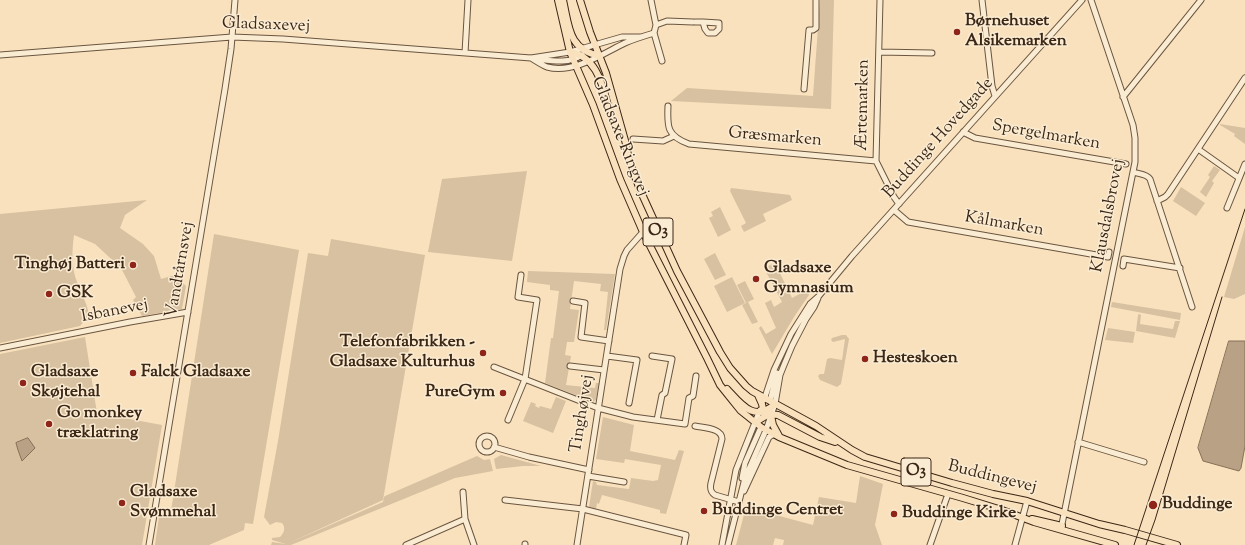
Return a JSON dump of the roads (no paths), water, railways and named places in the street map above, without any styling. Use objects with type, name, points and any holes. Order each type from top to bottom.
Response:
[{"type":"main road","name":"Gladsaxe Ringvej","points":[[558,0],[570,52],[593,105],[620,179],[643,232],[713,372],[728,396],[741,411],[756,423],[776,435]]},
{"type":"main road","points":[[563,0],[572,36],[575,42],[584,51],[588,61],[596,70],[614,124],[626,144]]},
{"type":"main road","name":"Gladsaxe Ringvej","points":[[580,0],[612,92],[629,161],[656,226],[715,343],[730,368],[746,386],[758,395],[767,408]]},
{"type":"main road","points":[[570,52],[584,51],[600,56]]},
{"type":"main road","points":[[713,372],[746,408],[767,408],[820,437],[842,444]]},
{"type":"main road","points":[[756,423],[767,408]]},
{"type":"main road","points":[[764,428],[767,408]]},
{"type":"main road","points":[[767,408],[776,435]]},
{"type":"main road","name":"Buddingevej","points":[[767,408],[816,426],[842,444],[865,457],[993,494],[1027,501],[1178,545]]},
{"type":"main road","name":"Buddingevej","points":[[776,435],[847,465],[1115,545]]},
{"type":"street","name":"Vandtårnsvej","points":[[150,545],[225,89],[235,0]]},
{"type":"street","points":[[465,53],[468,0]]},
{"type":"street","points":[[651,0],[656,25],[654,33],[662,61]]},
{"type":"street","points":[[804,89],[809,30],[816,28],[816,0]]},
{"type":"street","name":"Ærtemarken","points":[[880,0],[876,161],[899,204]]},
{"type":"street","points":[[982,0],[992,86],[995,96]]},
{"type":"street","name":"Buddinge Hovedgade","points":[[767,408],[774,370],[791,334],[810,304],[818,297],[852,256],[1082,0]]},
{"type":"street","name":"Klausdalsbrovej","points":[[1061,528],[1135,156],[1135,138],[1132,125],[1091,0]]},
{"type":"street","points":[[1123,97],[1201,0]]},
{"type":"street","points":[[656,25],[667,21],[703,22]]},
{"type":"street","points":[[584,51],[590,32]]},
{"type":"street","name":"Gladsaxevej","points":[[531,58],[547,67],[565,68],[574,63],[588,61],[654,33]]},
{"type":"street","name":"Gladsaxevej","points":[[0,54],[232,37],[288,39],[531,58],[570,52]]},
{"type":"street","points":[[574,63],[584,51],[595,45],[622,37],[640,38]]},
{"type":"street","points":[[879,52],[932,53]]},
{"type":"street","points":[[1157,201],[1166,197],[1245,78]]},
{"type":"street","points":[[633,139],[663,141],[674,136],[669,128],[667,118],[668,106]]},
{"type":"street","name":"Spergelmarken","points":[[963,132],[975,138],[1126,164]]},
{"type":"street","name":"Græsmarken","points":[[674,136],[680,141],[688,144],[876,161]]},
{"type":"street","points":[[1198,150],[1239,178]]},
{"type":"street","points":[[1227,208],[1245,164]]},
{"type":"street","points":[[1133,172],[1148,177],[1192,307]]},
{"type":"street","name":"Kålmarken","points":[[894,210],[908,222],[1108,257],[1109,252]]},
{"type":"street","name":"Tinghøjvej","points":[[577,545],[620,269],[627,250],[643,232]]},
{"type":"street","points":[[1123,266],[1124,259],[1180,268]]},
{"type":"street","points":[[508,420],[526,379],[537,300],[518,297],[521,275]]},
{"type":"street","name":"Buddinge Hovedgade","points":[[767,408],[792,346],[818,297]]},
{"type":"street","points":[[573,302],[585,303],[581,337],[609,340]]},
{"type":"street","name":"Isbanevej","points":[[0,348],[188,312]]},
{"type":"street","name":"Tinghøjvej","points":[[607,356],[637,360],[629,403]]},
{"type":"street","points":[[652,356],[672,359],[665,393],[662,395],[657,420]]},
{"type":"street","points":[[570,366],[604,370]]},
{"type":"street","points":[[494,367],[598,408],[633,417],[685,424],[689,398],[693,396],[696,376]]},
{"type":"street","points":[[722,545],[730,499],[738,466],[756,423]]},
{"type":"street","points":[[695,426],[718,431],[721,435],[722,439],[710,487],[713,494],[739,502]]},
{"type":"street","points":[[728,545],[742,487],[764,428]]},
{"type":"street","points":[[739,502],[769,437],[776,435]]},
{"type":"street","points":[[1078,442],[1144,462]]},
{"type":"street","points":[[494,447],[529,457],[589,470]]},
{"type":"street","name":"Tinghøjvej","points":[[588,476],[624,482]]},
{"type":"street","points":[[462,492],[465,519],[474,545]]},
{"type":"street","points":[[930,545],[948,494]]},
{"type":"street","points":[[505,500],[583,509],[686,535],[684,545]]},
{"type":"street","points":[[1015,545],[1027,501]]},
{"type":"street","points":[[406,545],[465,519]]},
{"type":"tram line","points":[[1134,545],[1245,209]]},
{"type":"tram line","points":[[1146,545],[1155,520],[1222,297]]},
{"type":"place","name":"Børnehuset Alsikemarken","points":[[957,32]]},
{"type":"place","name":"Tinghøj Batteri","points":[[133,265]]},
{"type":"place","name":"Gladsaxe Gymnasium","points":[[756,279]]},
{"type":"place","name":"GSK","points":[[49,294]]},
{"type":"place","name":"Telefonfabrikken - Gladsaxe Kulturhus","points":[[483,353]]},
{"type":"place","name":"Hesteskoen","points":[[865,359]]},
{"type":"place","name":"Falck Gladsaxe","points":[[133,373]]},
{"type":"place","name":"Gladsaxe Skøjtehal","points":[[23,383]]},
{"type":"place","name":"PureGym","points":[[503,393]]},
{"type":"place","name":"Go monkey træklatring","points":[[49,424]]},
{"type":"place","name":"Gladsaxe Svømmehal","points":[[122,503]]},
{"type":"place","name":"Buddinge","points":[[1153,505]]},
{"type":"place","name":"Buddinge Centret","points":[[704,511]]},
{"type":"place","name":"Buddinge Kirke","points":[[894,514]]}]
